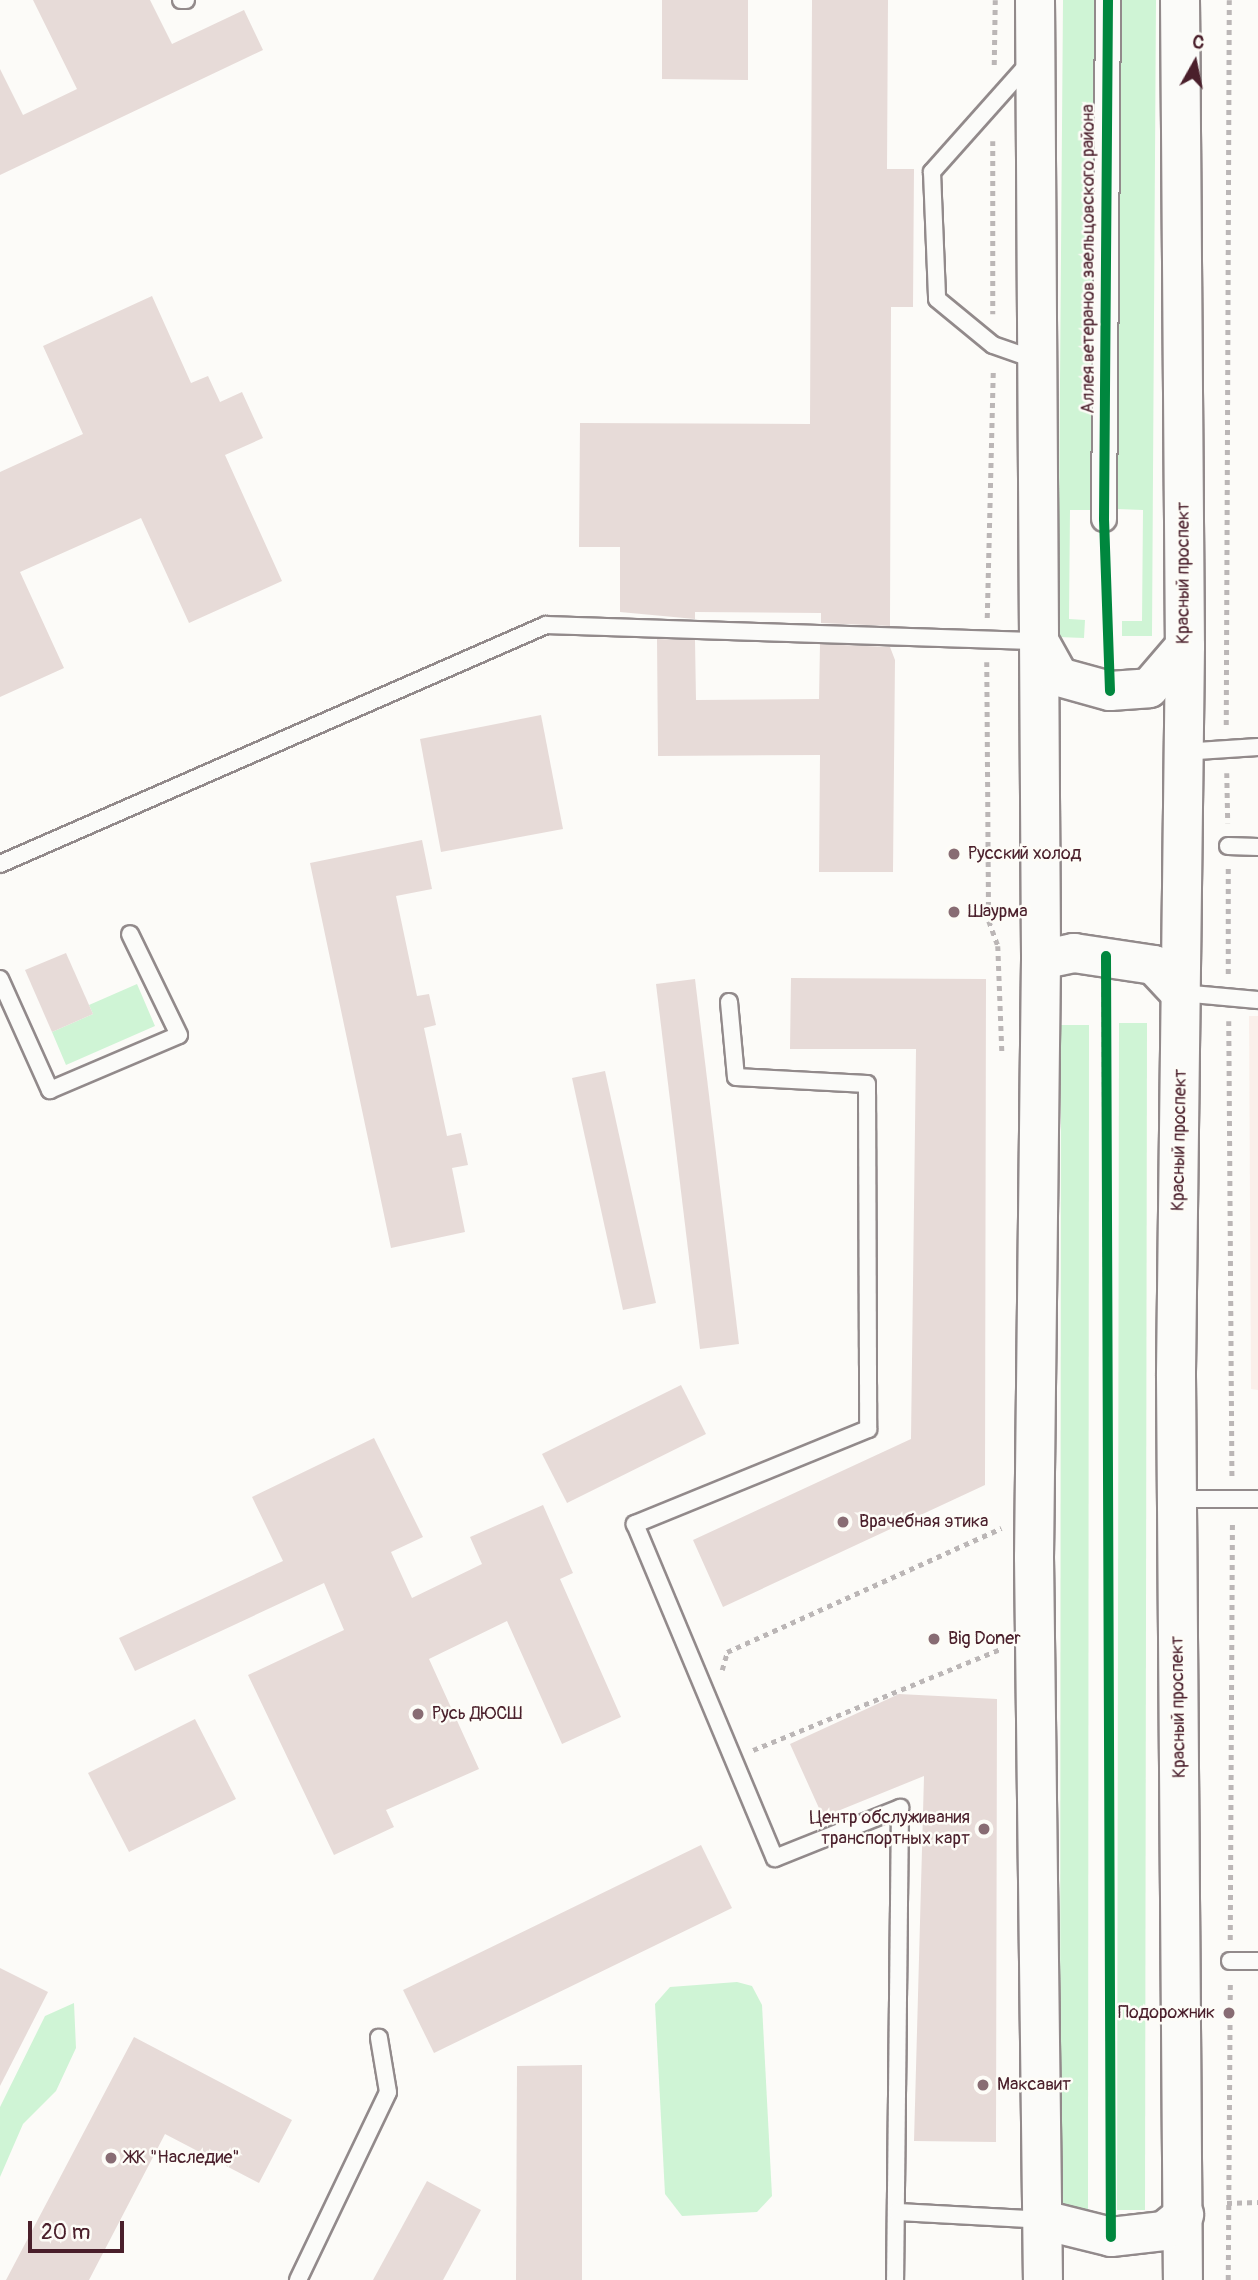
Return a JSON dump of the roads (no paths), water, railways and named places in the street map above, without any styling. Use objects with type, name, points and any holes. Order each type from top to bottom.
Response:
[{"type":"main road","points":[[1035,0],[1041,960],[1034,1557],[1043,2280]]},
{"type":"main road","name":"Красный проспект","points":[[1180,0],[1185,646],[1179,752],[1177,1499],[1183,2280]]},
{"type":"main road","points":[[1039,641],[1059,677],[1110,691],[1149,688],[1185,646]]},
{"type":"main road","points":[[1041,960],[1106,956],[1154,965],[1179,992]]},
{"type":"main road","points":[[1043,2220],[1111,2237],[1164,2231],[1184,2215]]},
{"type":"street","name":"Аллея ветеранов заельцовского района","points":[[1104,519],[1108,0]]},
{"type":"lane","points":[[1034,57],[932,172],[937,299],[993,345],[1038,360]]},
{"type":"lane","points":[[0,864],[546,625],[1039,641]]},
{"type":"lane","points":[[1179,752],[1258,747]]},
{"type":"lane","points":[[1228,846],[1258,847]]},
{"type":"lane","points":[[0,979],[50,1090],[179,1035],[130,934]]},
{"type":"lane","points":[[1179,992],[1258,1000]]},
{"type":"lane","points":[[729,1002],[736,1077],[867,1084],[868,1429],[635,1524],[735,1757],[775,1858],[900,1808],[895,2280]]},
{"type":"lane","points":[[1177,1499],[1258,1499]]},
{"type":"lane","points":[[1230,1961],[1258,1961]]},
{"type":"lane","points":[[298,2280],[388,2092],[379,2038]]},
{"type":"lane","points":[[897,2212],[1043,2220]]},
{"type":"place","name":"Русский холод","points":[[954,854]]},
{"type":"place","name":"Шаурма","points":[[954,912]]},
{"type":"place","name":"Врачебная этика","points":[[843,1522]]},
{"type":"place","name":"Big Doner","points":[[934,1639]]},
{"type":"place","name":"Русь ДЮСШ","points":[[418,1714]]},
{"type":"place","name":"Центр обслуживания транспортных карт","points":[[984,1829]]},
{"type":"place","name":"Подорожник","points":[[1229,2013]]},
{"type":"place","name":"Максавит","points":[[983,2085]]},
{"type":"place","name":"ЖК \"Наследие\"","points":[[111,2158]]}]
